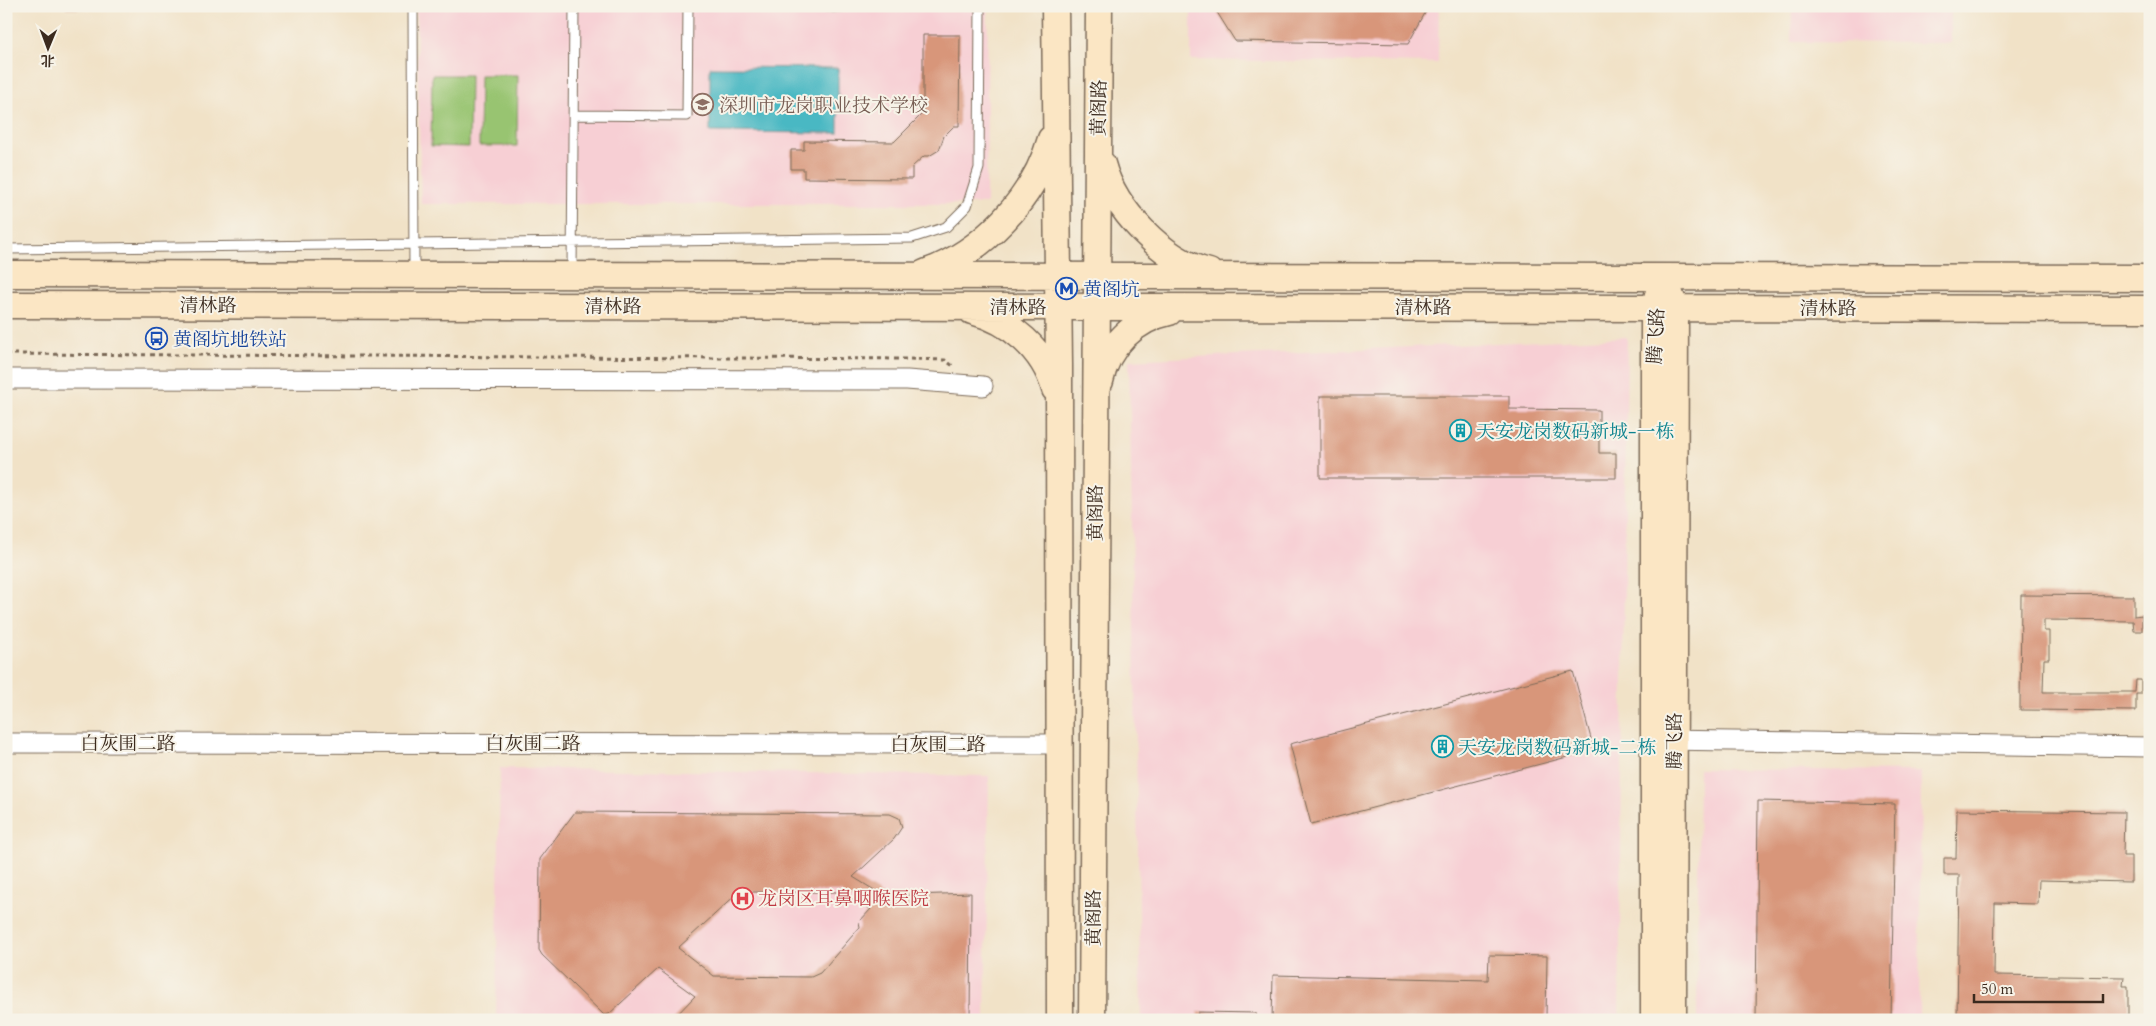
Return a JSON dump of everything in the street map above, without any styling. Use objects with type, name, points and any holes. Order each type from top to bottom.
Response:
[{"type":"main road","name":"黄阁路","points":[[1055,6],[1059,404],[1060,1020]]},
{"type":"main road","name":"黄阁路","points":[[1092,1020],[1099,6]]},
{"type":"main road","points":[[917,276],[943,266],[967,251],[1006,218],[1021,200],[1035,178],[1048,150],[1056,121]]},
{"type":"main road","points":[[1098,146],[1104,170],[1114,192],[1130,216],[1146,233],[1162,248],[1184,262],[1206,271],[1227,276]]},
{"type":"main road","name":"清林路","points":[[6,274],[2150,278]]},
{"type":"main road","points":[[767,276],[767,306]]},
{"type":"main road","name":"腾飞路","points":[[1665,277],[1664,740],[1673,1020]]},
{"type":"main road","name":"清林路","points":[[6,304],[2150,309]]},
{"type":"main road","points":[[952,306],[980,313],[1006,325],[1026,339],[1040,357],[1053,380],[1059,404]]},
{"type":"main road","points":[[1095,404],[1101,376],[1109,355],[1124,335],[1143,321],[1165,312],[1194,307]]},
{"type":"main road","name":"腾飞路","points":[[1654,1020],[1664,740]]},
{"type":"street","points":[[6,379],[907,380],[983,386]]},
{"type":"street","points":[[1664,740],[2150,747]]},
{"type":"street","name":"白灰围二路","points":[[6,743],[1060,744]]},
{"type":"lane","points":[[413,6],[413,275]]},
{"type":"lane","points":[[572,275],[574,6]]},
{"type":"lane","points":[[573,115],[687,116],[688,6]]},
{"type":"lane","points":[[6,249],[885,240],[912,238],[946,227],[967,206],[980,168],[980,6]]},
{"type":"path","points":[[6,354],[945,360],[983,386]]},
{"type":"shaded area","name":"深圳市龙岗职业技术学校","points":[[416,6],[988,6],[986,204],[421,204]]},
{"type":"shaded area","points":[[1191,6],[1439,6],[1438,63],[1191,60]]},
{"type":"shaded area","points":[[1792,6],[1951,6],[1951,43],[1791,42]]},
{"type":"shaded area","points":[[1627,337],[1619,1020],[1141,1020],[1129,360]]},
{"type":"shaded area","name":"龙岗区耳鼻咽喉医院","points":[[500,768],[989,776],[985,1020],[496,1020]]},
{"type":"shaded area","points":[[1699,769],[1921,771],[1919,1020],[1697,1020]]},
{"type":"green space","points":[[786,6],[860,6],[842,11],[813,12]]},
{"type":"green space","points":[[432,75],[470,75],[469,147],[431,146]]},
{"type":"green space","points":[[480,75],[518,75],[517,146],[479,146]]},
{"type":"water","points":[[710,67],[838,68],[838,133],[710,132]]},
{"type":"building","points":[[66,6],[209,6],[209,8],[66,9]]},
{"type":"building","points":[[1215,6],[1429,6],[1408,44],[1235,41]]},
{"type":"building","points":[[923,35],[960,35],[959,126],[954,126],[944,136],[939,150],[929,156],[924,156],[912,167],[912,179],[804,178],[804,169],[791,169],[791,150],[804,150],[804,141],[894,142],[923,113]]},
{"type":"building","name":"天安龙岗数码新城-一栋","points":[[1320,396],[1509,396],[1509,409],[1599,410],[1599,453],[1616,453],[1616,478],[1320,478]]},
{"type":"building","points":[[2021,595],[2134,596],[2134,616],[2142,615],[2142,631],[2134,631],[2133,621],[2044,620],[2044,631],[2049,631],[2049,659],[2044,659],[2043,692],[2135,692],[2136,680],[2141,680],[2141,694],[2136,694],[2136,711],[2020,710]]},
{"type":"building","name":"天安龙岗数码新城-二栋","points":[[1573,671],[1594,750],[1311,824],[1290,744]]},
{"type":"building","points":[[1758,801],[1895,804],[1891,1020],[1756,1020]]},
{"type":"building","points":[[1957,810],[2124,812],[2123,856],[2131,856],[2131,882],[2039,880],[2038,904],[1995,903],[1994,975],[2124,977],[2123,986],[2128,986],[2128,1020],[1957,1020],[1959,875],[1944,875],[1944,858],[1956,858]]},
{"type":"building","points":[[575,812],[890,814],[899,818],[902,827],[894,839],[853,877],[884,896],[971,893],[970,1020],[672,1020],[695,996],[658,969],[609,1014],[604,1015],[539,950],[540,859]],"holes":[[[739,892],[840,892],[871,909],[859,922],[860,927],[820,973],[811,977],[714,976],[678,948]]]},
{"type":"building","points":[[1489,955],[1547,956],[1546,1018],[1564,1018],[1564,1020],[1272,1020],[1273,975],[1488,980]]},
{"type":"building","points":[[1198,1012],[1256,1013],[1256,1020],[1197,1020]]},
{"type":"place","name":"深圳市龙岗职业技术学校","points":[[703,105]]},
{"type":"place","name":"黄阁坑","points":[[1067,289]]},
{"type":"place","name":"黄阁坑地铁站","points":[[157,339]]},
{"type":"place","name":"天安龙岗数码新城-一栋","points":[[1460,431]]},
{"type":"place","name":"天安龙岗数码新城-二栋","points":[[1442,747]]},
{"type":"place","name":"龙岗区耳鼻咽喉医院","points":[[742,898]]}]
